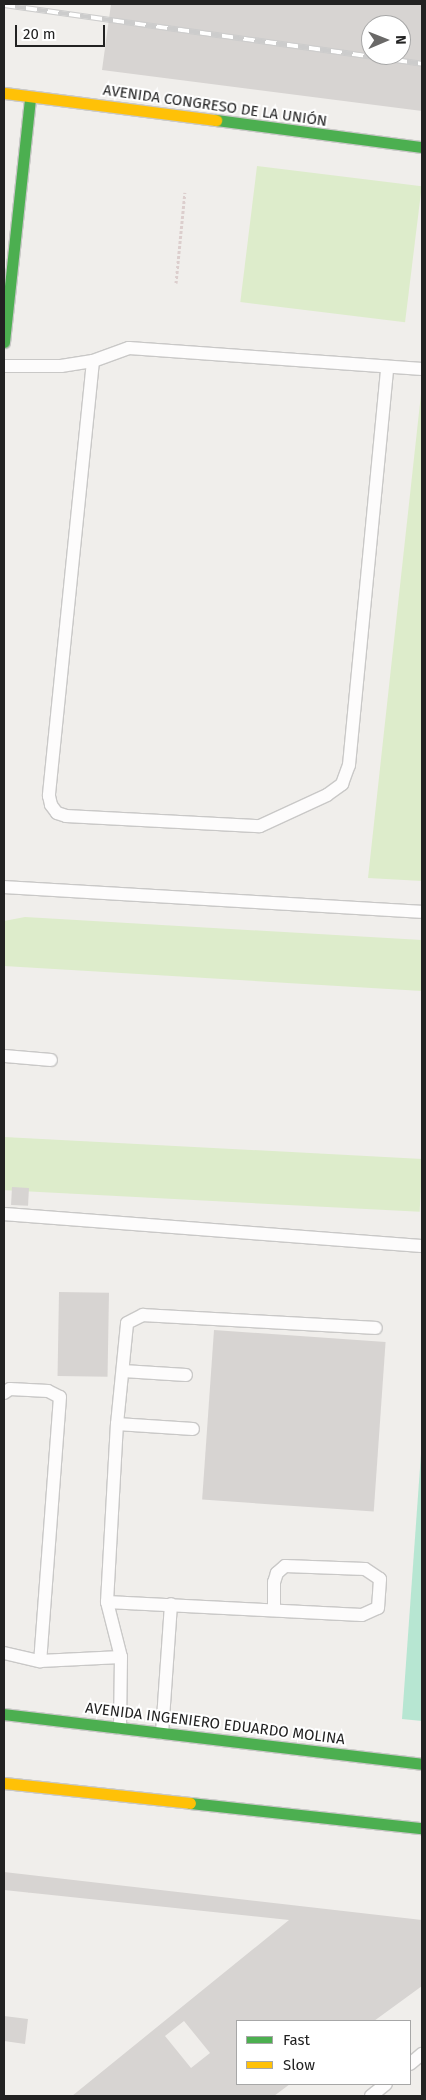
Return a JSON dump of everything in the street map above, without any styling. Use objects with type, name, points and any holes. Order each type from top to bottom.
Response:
[{"type":"street","name":"AVENIDA CONGRESO DE LA UNIÓN","points":[[4,92],[30,97],[422,147]]},
{"type":"street","points":[[4,342],[30,97]]},
{"type":"street","name":"AVENIDA INGENIERO EDUARDO MOLINA","points":[[4,1714],[422,1764]]},
{"type":"street","points":[[4,1784],[422,1828]]},
{"type":"lane","points":[[4,366],[61,366],[92,361],[129,348],[422,370]]},
{"type":"lane","points":[[92,361],[49,796],[57,813],[87,817],[260,826],[327,796],[342,784],[349,765],[386,367]]},
{"type":"lane","points":[[4,887],[422,912]]},
{"type":"lane","points":[[4,1056],[51,1060]]},
{"type":"lane","points":[[4,1214],[422,1246]]},
{"type":"lane","points":[[120,1728],[121,1656],[107,1602],[117,1424],[127,1324],[143,1315],[376,1328]]},
{"type":"lane","points":[[123,1370],[186,1375]]},
{"type":"lane","points":[[4,1393],[10,1389],[48,1391],[60,1397],[40,1661]]},
{"type":"lane","points":[[117,1424],[193,1429]]},
{"type":"lane","points":[[107,1602],[171,1604],[274,1610],[371,1614],[378,1608],[380,1579],[364,1569],[284,1566],[277,1573],[274,1582],[274,1610]]},
{"type":"lane","points":[[162,1733],[171,1604]]},
{"type":"lane","points":[[4,1653],[40,1661],[121,1656]]},
{"type":"lane","points":[[411,2063],[422,2054]]},
{"type":"lane","points":[[371,2096],[385,2085]]},
{"type":"path","points":[[176,284],[185,192]]},
{"type":"green space","points":[[257,166],[422,186],[405,322],[240,302]]},
{"type":"green space","points":[[422,385],[422,881],[368,878]]},
{"type":"green space","points":[[25,917],[422,940],[422,991],[4,966],[4,921]]},
{"type":"green space","points":[[4,1137],[422,1159],[420,1212],[4,1190]]},
{"type":"green space","points":[[422,1440],[422,1721],[402,1719]]},
{"type":"building","points":[[111,4],[422,4],[422,111],[102,70]]},
{"type":"building","points":[[12,1187],[29,1188],[28,1206],[11,1205]]},
{"type":"building","points":[[59,1292],[109,1293],[108,1377],[58,1376]]},
{"type":"building","points":[[214,1330],[386,1342],[374,1512],[202,1500]]},
{"type":"building","points":[[4,1872],[422,1920],[422,1986],[375,2020],[236,2020],[236,2085],[289,2085],[274,2096],[72,2096],[289,1920],[4,1890]],"holes":[[[184,2021],[210,2053],[191,2068],[165,2036]]]},
{"type":"building","points":[[4,2016],[28,2019],[25,2044],[4,2041]]},
{"type":"railway","points":[[4,5],[422,64]]},
{"type":"traffic: fast","points":[[4,342],[30,97]]},
{"type":"traffic: fast","points":[[216,120],[422,147]]},
{"type":"traffic: fast","points":[[4,1714],[422,1764]]},
{"type":"traffic: fast","points":[[190,1803],[422,1828]]},
{"type":"traffic: slow","points":[[4,93],[216,120]]},
{"type":"traffic: slow","points":[[4,1783],[190,1803]]}]
